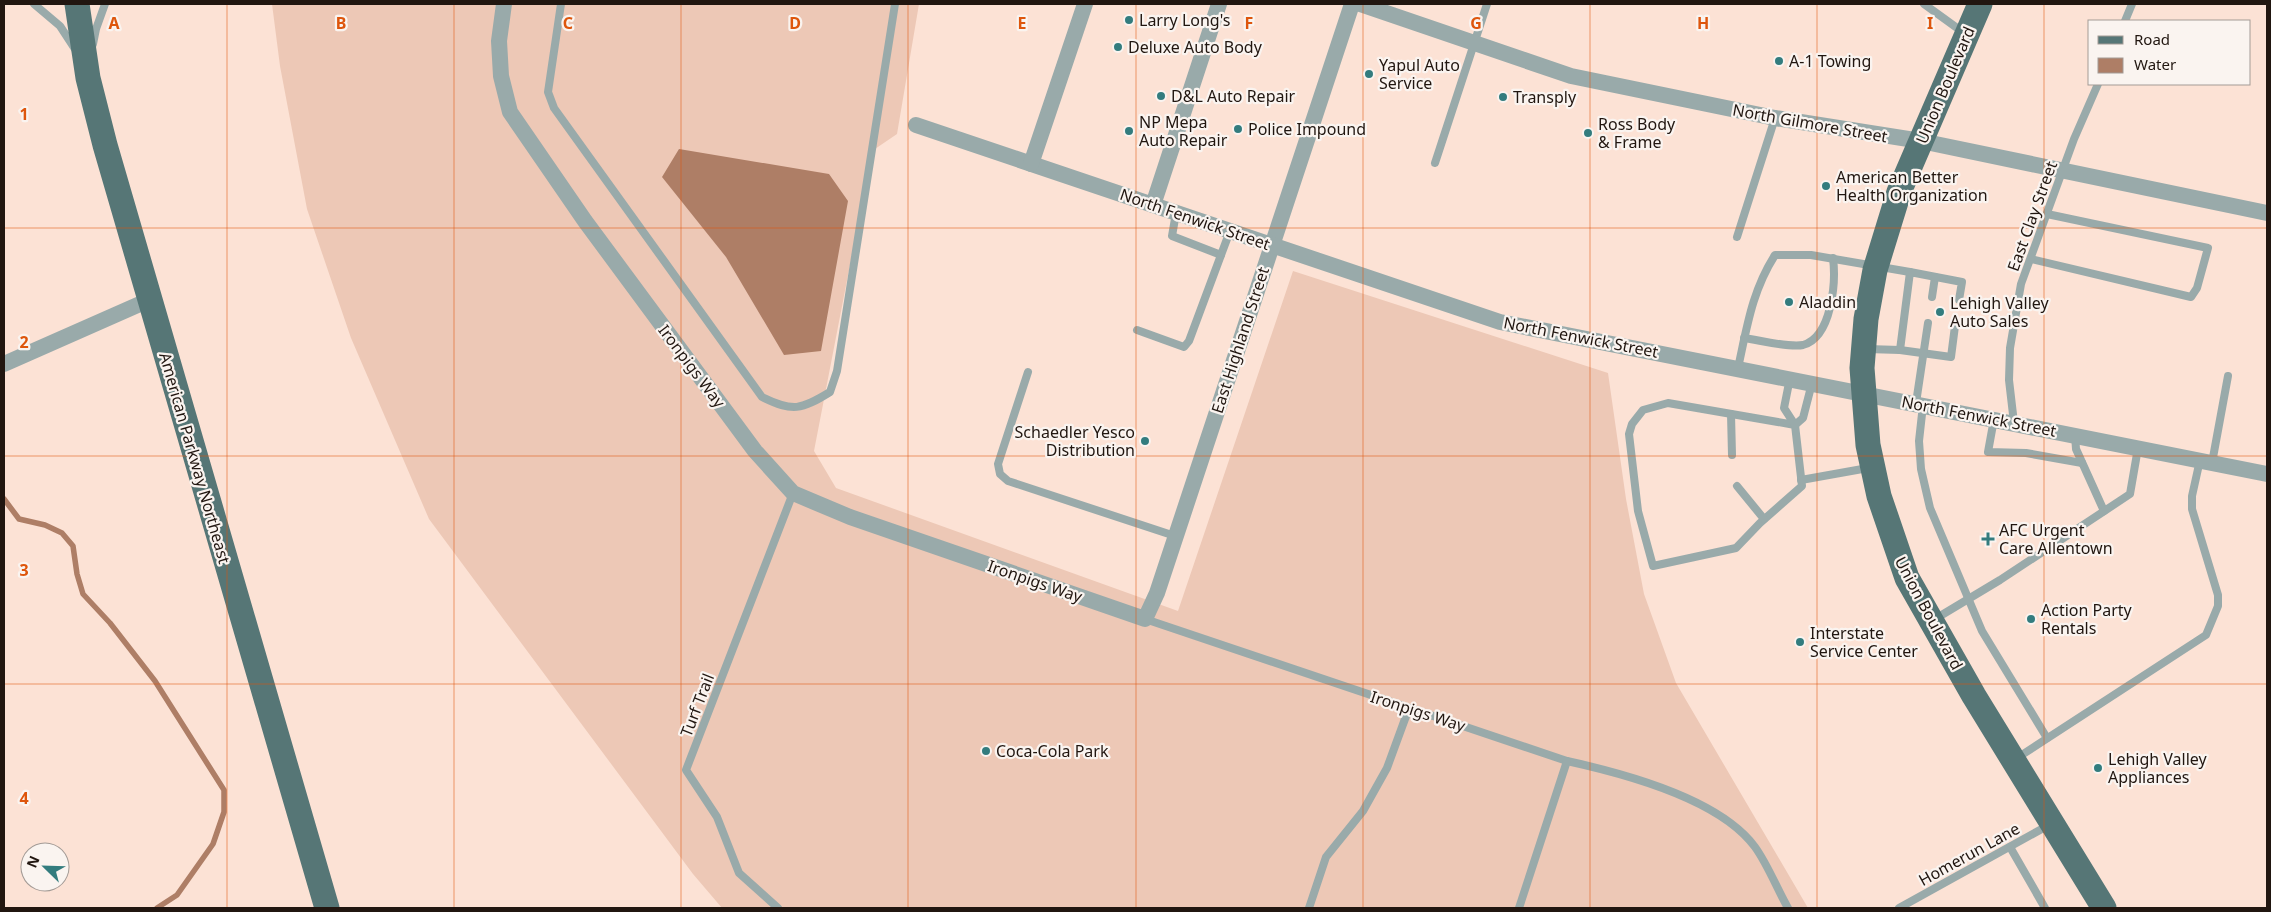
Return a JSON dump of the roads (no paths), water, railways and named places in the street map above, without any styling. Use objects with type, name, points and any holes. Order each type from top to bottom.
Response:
[{"type":"main road","name":"American Parkway Northeast","points":[[77,4],[88,78],[149,300],[327,908]]},
{"type":"main road","name":"Union Boulevard","points":[[1980,4],[1888,223],[1876,265],[1866,319],[1863,393],[1873,468],[1894,546],[1908,578],[1931,621],[2014,761],[2104,908]]},
{"type":"street","name":"Ironpigs Way","points":[[504,4],[499,41],[501,76],[510,112],[584,221],[755,451],[793,493],[850,517],[1145,619]]},
{"type":"street","points":[[1031,164],[1085,4]]},
{"type":"street","points":[[1153,205],[1220,4]]},
{"type":"street","name":"East Highland Street","points":[[1145,619],[1156,593],[1352,4]]},
{"type":"street","name":"North Gilmore Street","points":[[1360,4],[1571,76],[1774,118],[1921,141],[2267,213]]},
{"type":"street","name":"North Fenwick Street","points":[[916,125],[1500,322],[2267,474]]},
{"type":"street","points":[[4,364],[149,300]]},
{"type":"lane","points":[[34,4],[60,26],[76,50],[88,78]]},
{"type":"lane","points":[[88,78],[96,28],[105,4]]},
{"type":"lane","points":[[561,4],[548,92],[554,108],[762,397],[783,408],[809,406],[830,392],[837,370],[895,4]]},
{"type":"lane","points":[[1435,163],[1487,4]]},
{"type":"lane","points":[[1924,4],[1966,35]]},
{"type":"lane","points":[[2125,20],[2132,4]]},
{"type":"lane","name":"East Clay Street","points":[[2014,423],[2009,380],[2010,348],[2021,284],[2098,85]]},
{"type":"lane","points":[[1737,237],[1774,118]]},
{"type":"lane","points":[[1176,213],[1172,236],[1221,255]]},
{"type":"lane","points":[[2030,259],[2191,297],[2197,288],[2208,248],[2047,214]]},
{"type":"lane","points":[[1137,330],[1184,347],[1190,341],[1230,231]]},
{"type":"lane","points":[[1738,368],[1750,309],[1761,276],[1775,255],[1811,255],[1832,258],[1962,282],[1959,300]]},
{"type":"lane","points":[[1744,338],[1802,345],[1816,337],[1828,316],[1832,298],[1835,279],[1832,258]]},
{"type":"lane","points":[[1900,350],[1910,272]]},
{"type":"lane","points":[[1932,297],[1935,277]]},
{"type":"lane","points":[[1928,323],[1923,353],[1919,441],[1921,469],[1928,500],[1969,598],[1972,612],[1982,632],[2047,738]]},
{"type":"lane","points":[[1864,349],[1900,350],[1951,357],[1955,326]]},
{"type":"lane","points":[[1028,372],[998,464],[1000,474],[1008,481],[1175,536]]},
{"type":"lane","points":[[2014,761],[2206,635],[2218,606],[2218,595],[2192,509],[2192,496],[2206,461],[2228,376]]},
{"type":"lane","points":[[1790,378],[1784,408],[1795,425],[1802,486],[1764,519],[1736,548],[1653,566],[1638,511],[1630,434],[1632,424],[1643,410],[1668,403],[1795,425]]},
{"type":"lane","points":[[1795,425],[1803,418],[1812,383]]},
{"type":"lane","points":[[1732,414],[1732,455]]},
{"type":"lane","points":[[1994,419],[1988,452],[2026,453],[2082,463]]},
{"type":"lane","points":[[2075,435],[2076,449],[2104,512]]},
{"type":"lane","points":[[1931,621],[2130,494],[2138,448]]},
{"type":"lane","points":[[1802,480],[1873,468]]},
{"type":"lane","points":[[1738,486],[1764,519]]},
{"type":"lane","name":"Turf Trail","points":[[778,908],[739,873],[717,817],[686,770],[793,493]]},
{"type":"lane","name":"Ironpigs Way","points":[[1145,619],[1567,760],[1615,771],[1699,804],[1730,823],[1755,847],[1788,908]]},
{"type":"lane","points":[[1309,908],[1326,857],[1363,812],[1387,768],[1408,708]]},
{"type":"lane","points":[[1519,908],[1567,760]]},
{"type":"lane","name":"Homerun Lane","points":[[1899,908],[2053,823]]},
{"type":"lane","points":[[2010,847],[2045,908]]},
{"type":"water","points":[[679,149],[829,174],[848,201],[821,351],[784,355],[726,257],[662,177]]},
{"type":"waterway","points":[[4,499],[19,519],[45,525],[62,533],[73,546],[77,574],[83,594],[110,623],[155,681],[224,790],[224,812],[213,844],[177,895],[157,908]]},
{"type":"place","name":"Larry Long's","points":[[1129,20]]},
{"type":"place","name":"Deluxe Auto Body","points":[[1118,47]]},
{"type":"place","name":"A-1 Towing","points":[[1779,61]]},
{"type":"place","name":"Yapul Auto Service","points":[[1369,74]]},
{"type":"place","name":"D&L Auto Repair","points":[[1161,96]]},
{"type":"place","name":"Transply","points":[[1503,97]]},
{"type":"place","name":"Police Impound","points":[[1238,129]]},
{"type":"place","name":"NP Mepa Auto Repair","points":[[1129,131]]},
{"type":"place","name":"Ross Body & Frame","points":[[1588,133]]},
{"type":"place","name":"American Better Health Organization","points":[[1826,186]]},
{"type":"place","name":"Aladdin","points":[[1789,302]]},
{"type":"place","name":"Lehigh Valley Auto Sales","points":[[1940,312]]},
{"type":"place","name":"Schaedler Yesco Distribution","points":[[1145,441]]},
{"type":"place","name":"AFC Urgent Care Allentown","points":[[1988,539]]},
{"type":"place","name":"Action Party Rentals","points":[[2031,619]]},
{"type":"place","name":"Interstate Service Center","points":[[1800,642]]},
{"type":"place","name":"Coca-Cola Park","points":[[986,751]]},
{"type":"place","name":"Lehigh Valley Appliances","points":[[2098,768]]}]
